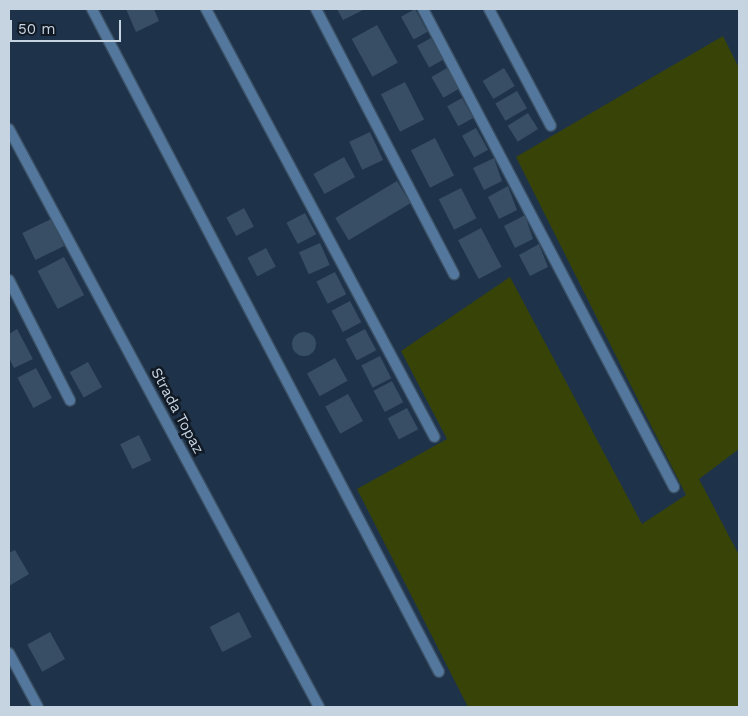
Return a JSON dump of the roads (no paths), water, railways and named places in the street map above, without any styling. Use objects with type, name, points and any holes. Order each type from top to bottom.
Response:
[{"type":"street","points":[[92,9],[439,672]]},
{"type":"street","points":[[206,9],[435,437]]},
{"type":"street","points":[[316,9],[454,274]]},
{"type":"street","points":[[423,9],[674,487]]},
{"type":"street","points":[[489,9],[551,126]]},
{"type":"street","name":"Strada Topaz","points":[[9,128],[319,707]]},
{"type":"street","points":[[9,280],[70,400]]},
{"type":"street","points":[[9,653],[38,707]]}]
